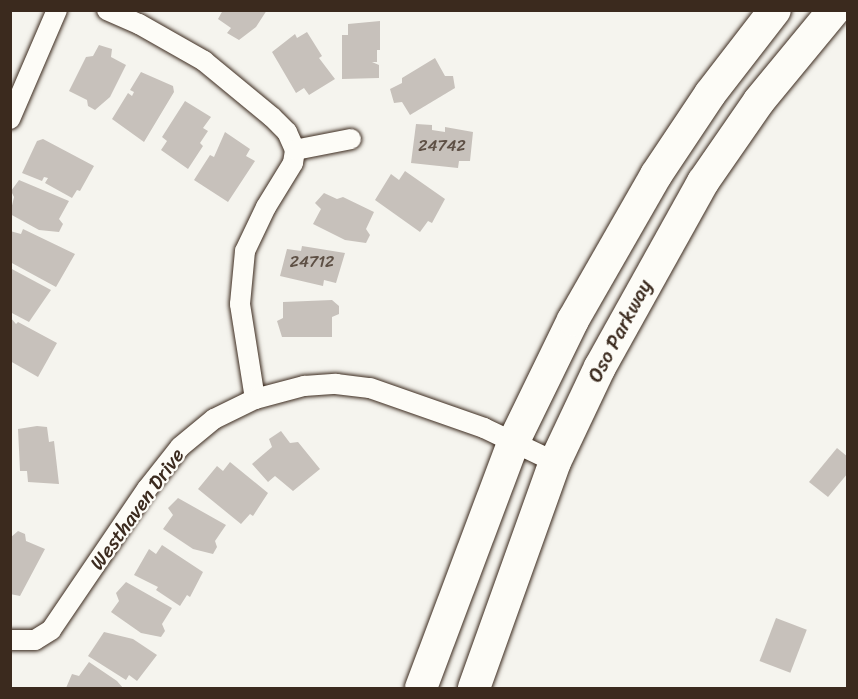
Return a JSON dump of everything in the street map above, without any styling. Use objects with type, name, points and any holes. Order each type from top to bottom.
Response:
[{"type":"main road","points":[[422,688],[513,443],[573,320],[656,175],[710,94],[775,10]]},
{"type":"main road","name":"Oso Parkway","points":[[474,688],[555,462],[600,367],[703,182],[759,101],[834,10]]},
{"type":"street","points":[[10,119],[57,10]]},
{"type":"street","points":[[107,10],[139,24],[204,61],[272,117],[287,132],[295,150],[293,163],[266,207],[245,252],[240,304],[255,399]]},
{"type":"street","points":[[295,150],[351,139]]},
{"type":"street","name":"Westhaven Drive","points":[[10,640],[35,640],[51,630],[147,489],[180,447],[214,419],[255,399],[304,386],[336,384],[370,388],[397,394],[555,462]]},
{"type":"building","points":[[223,10],[267,10],[256,27],[239,40],[227,33],[231,28],[218,19]]},
{"type":"building","points":[[380,21],[380,50],[377,50],[377,62],[372,62],[379,65],[379,78],[342,79],[342,35],[348,35],[348,24]]},
{"type":"building","points":[[307,32],[322,56],[319,58],[335,79],[309,95],[304,88],[296,93],[272,52],[295,34],[297,38]]},
{"type":"building","points":[[99,45],[112,49],[111,57],[126,65],[110,97],[95,110],[88,106],[87,100],[69,91],[86,57],[93,56]]},
{"type":"building","points":[[435,58],[445,76],[453,76],[455,88],[410,115],[402,102],[394,103],[390,89],[402,83],[402,78]]},
{"type":"building","points":[[141,72],[173,86],[174,92],[144,142],[112,119],[128,93],[132,96],[134,92],[130,90]]},
{"type":"building","points":[[185,101],[211,117],[203,128],[208,131],[200,143],[203,146],[188,169],[161,150],[167,141],[162,137]]},
{"type":"building","points":[[416,124],[432,125],[432,130],[445,132],[445,127],[473,132],[470,161],[459,161],[458,168],[411,163]]},
{"type":"building","points":[[225,132],[250,149],[246,156],[255,161],[228,202],[194,180],[210,155],[214,157]]},
{"type":"building","points":[[43,139],[94,166],[80,191],[77,190],[72,198],[45,183],[48,178],[44,177],[42,181],[22,173],[37,141]]},
{"type":"building","points":[[405,171],[445,199],[432,223],[428,221],[420,232],[375,200],[391,174],[399,180]]},
{"type":"building","points":[[19,180],[69,201],[59,219],[63,224],[59,232],[39,230],[10,214],[14,197],[11,191]]},
{"type":"building","points":[[324,193],[337,199],[343,197],[374,212],[366,229],[370,235],[366,243],[345,240],[313,224],[321,209],[315,203]]},
{"type":"building","points":[[23,229],[75,254],[56,287],[10,262],[10,231],[21,234]]},
{"type":"building","points":[[302,246],[345,253],[336,283],[324,280],[323,286],[280,276],[287,249],[301,251]]},
{"type":"building","points":[[10,268],[51,290],[29,322],[10,312]]},
{"type":"building","points":[[332,300],[339,306],[339,314],[332,317],[332,337],[282,337],[277,321],[283,318],[283,302]]},
{"type":"building","points":[[10,317],[16,324],[18,322],[57,343],[38,377],[10,361]]},
{"type":"building","points":[[47,427],[49,442],[54,441],[59,484],[28,482],[27,471],[20,471],[18,429]]},
{"type":"building","points":[[281,431],[290,443],[298,442],[320,469],[293,491],[275,476],[268,482],[252,464],[272,447],[269,439]]},
{"type":"building","points":[[837,448],[848,457],[848,473],[828,497],[809,482]]},
{"type":"building","points":[[230,462],[268,493],[253,516],[250,514],[241,524],[198,489],[217,466],[223,471]]},
{"type":"building","points":[[178,498],[226,525],[215,541],[217,547],[213,554],[193,549],[163,529],[173,515],[168,508]]},
{"type":"building","points":[[18,531],[25,534],[26,541],[45,549],[20,596],[10,594],[10,538]]},
{"type":"building","points":[[162,545],[203,572],[190,597],[187,595],[180,606],[156,590],[158,587],[134,575],[149,549],[156,554]]},
{"type":"building","points":[[126,582],[172,608],[162,624],[165,631],[161,637],[141,633],[111,612],[119,601],[116,593]]},
{"type":"building","points":[[776,618],[807,630],[790,673],[760,661]]},
{"type":"building","points":[[104,632],[133,639],[157,655],[137,681],[129,675],[126,680],[88,656]]},
{"type":"building","points":[[89,662],[117,681],[123,688],[66,688],[72,674],[79,676]]}]
